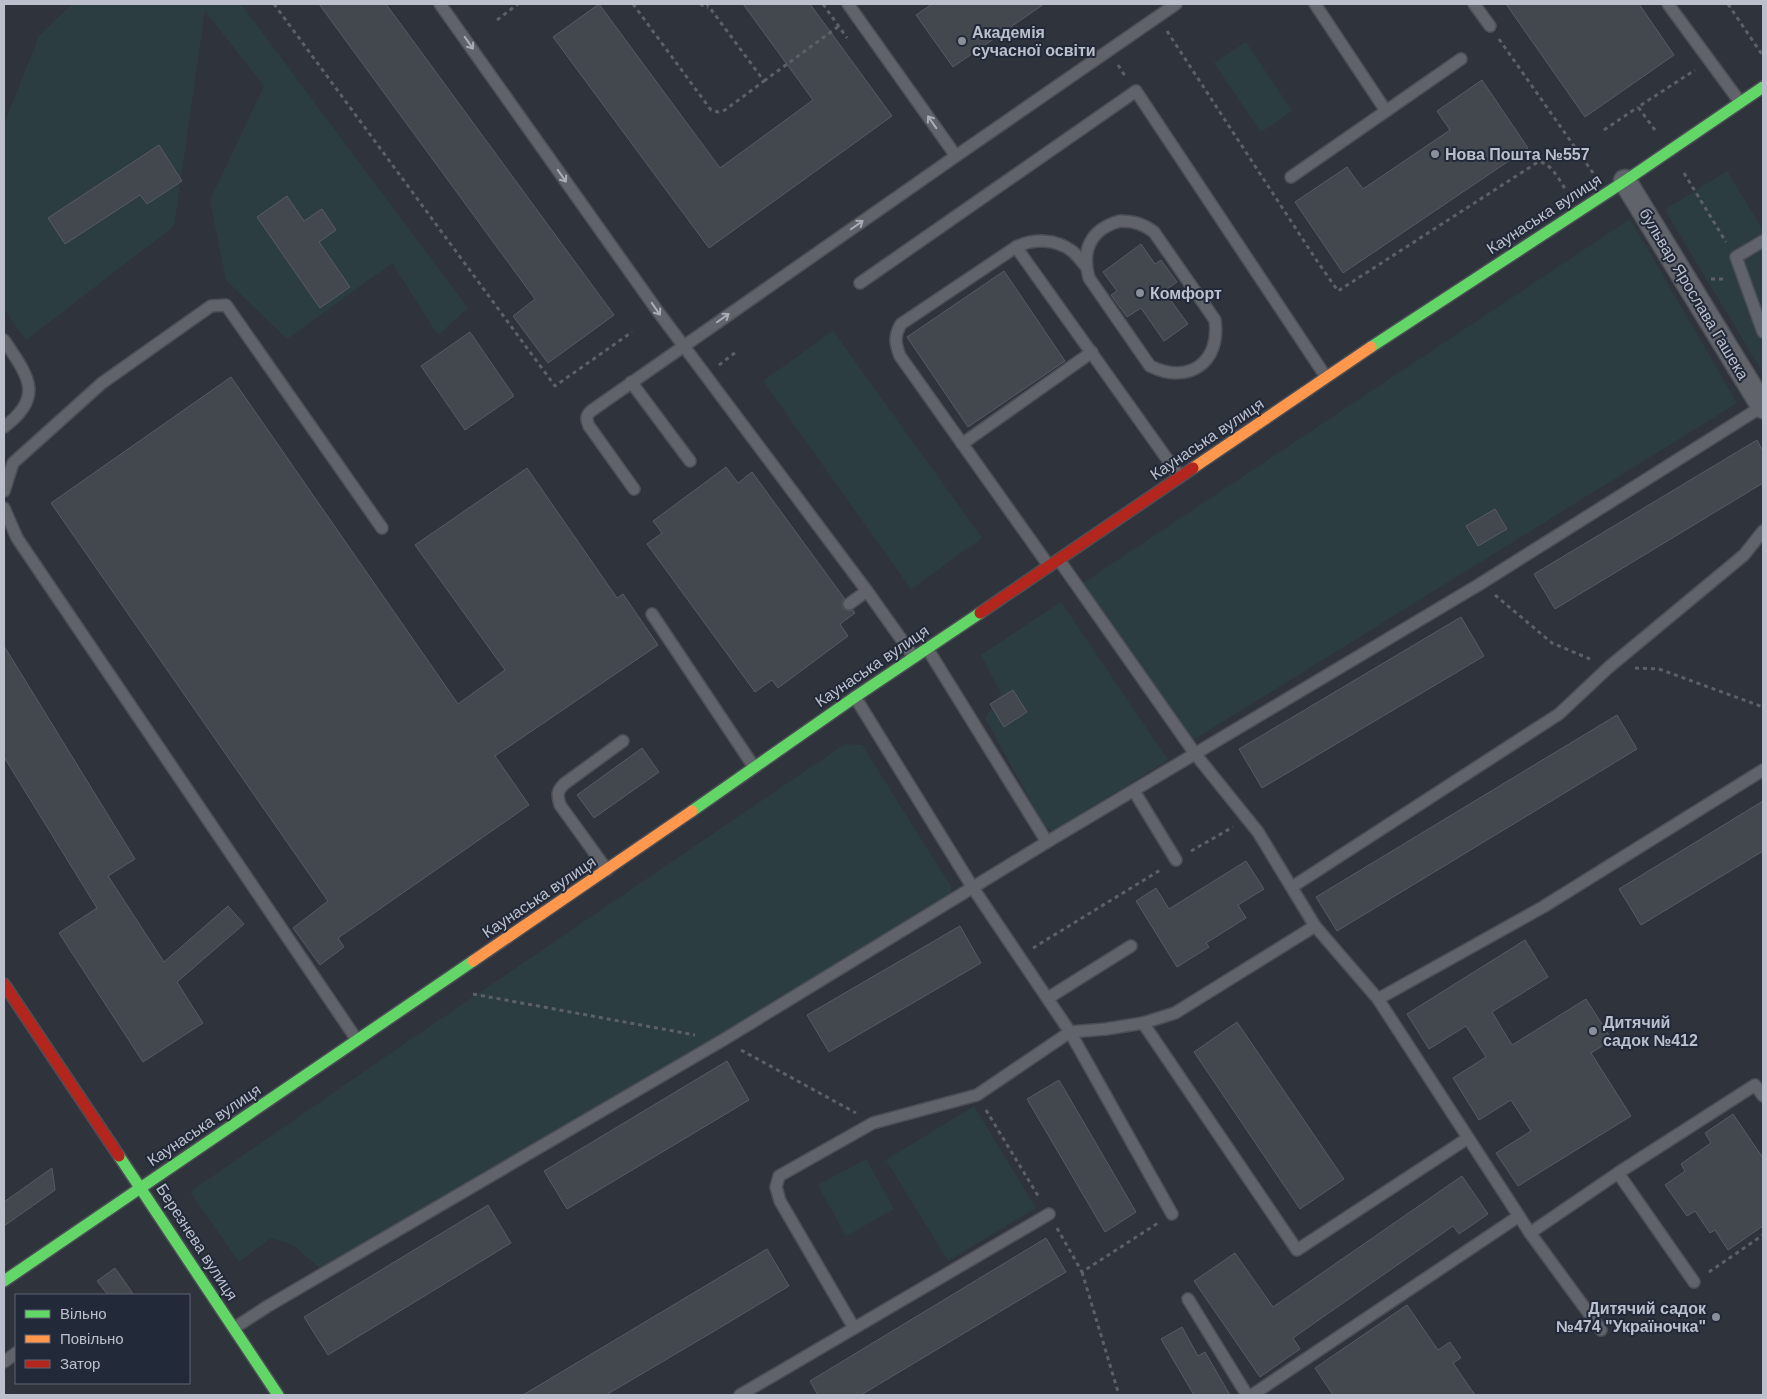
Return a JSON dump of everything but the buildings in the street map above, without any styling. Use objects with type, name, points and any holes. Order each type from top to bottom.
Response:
[{"type":"street","name":"Каунаська вулиця","points":[[4,1281],[607,870],[855,697],[1326,377],[1625,181],[1763,87]]},
{"type":"street","name":"бульвар Ярослава Гашека","points":[[1625,181],[1763,406]]},
{"type":"street","name":"Березнева вулиця","points":[[4,984],[278,1395]]},
{"type":"lane","points":[[440,4],[683,346],[868,591],[914,657]]},
{"type":"lane","points":[[848,4],[956,156]]},
{"type":"lane","points":[[634,489],[586,420],[587,415],[591,411],[1176,4]]},
{"type":"lane","points":[[1315,4],[1386,111]]},
{"type":"lane","points":[[1474,4],[1490,26]]},
{"type":"lane","points":[[1668,4],[1740,102]]},
{"type":"lane","points":[[1291,177],[1461,59]]},
{"type":"lane","points":[[860,283],[1136,91],[1326,377]]},
{"type":"lane","points":[[1086,266],[1086,254],[1090,242],[1097,232],[1108,224],[1132,221],[1144,225],[1154,232],[1215,320],[1217,333],[1215,346],[1208,357],[1199,366],[1188,372],[1175,374],[1162,372],[1150,366],[1089,278],[1086,266],[1072,251],[1058,244],[1043,241],[1032,241],[1016,247],[908,319],[902,324],[896,334],[896,345],[900,356],[962,444],[1054,563],[1196,755],[1258,832],[1315,926],[1378,999],[1530,1233],[1600,1330]]},
{"type":"lane","points":[[1763,241],[1736,257],[1763,332]]},
{"type":"lane","points":[[1016,247],[1180,477]]},
{"type":"lane","points":[[4,491],[13,463],[102,382],[211,306],[226,305],[382,528]]},
{"type":"lane","points":[[4,340],[27,377],[30,392],[25,407],[16,418],[4,427]]},
{"type":"lane","points":[[962,444],[1092,352]]},
{"type":"lane","points":[[631,382],[690,461]]},
{"type":"lane","points":[[234,1328],[268,1306],[723,1040],[1047,842],[1196,755],[1480,584],[1763,406]]},
{"type":"lane","points":[[4,508],[17,538],[357,1040]]},
{"type":"lane","points":[[1292,887],[1559,714],[1609,668],[1744,555],[1763,531]]},
{"type":"lane","points":[[849,604],[868,591]]},
{"type":"lane","points":[[652,614],[754,767]]},
{"type":"lane","points":[[927,648],[1047,842]]},
{"type":"lane","points":[[855,697],[973,888],[1070,1032],[1172,1214]]},
{"type":"lane","points":[[607,870],[560,805],[557,796],[559,789],[564,784],[623,741]]},
{"type":"lane","points":[[1378,999],[1543,907],[1763,770]]},
{"type":"lane","points":[[1134,791],[1176,860]]},
{"type":"lane","points":[[854,1328],[780,1201],[776,1187],[779,1176],[873,1123],[977,1095],[1070,1032],[1143,1023],[1175,1013],[1315,926]]},
{"type":"lane","points":[[1048,998],[1131,946]]},
{"type":"lane","points":[[1143,1023],[1297,1250],[1468,1138]]},
{"type":"lane","points":[[1530,1233],[1618,1173],[1756,1085],[1763,1096]]},
{"type":"lane","points":[[1618,1173],[1694,1282]]},
{"type":"lane","points":[[740,1395],[1049,1214]]},
{"type":"lane","points":[[1252,1395],[1519,1216]]},
{"type":"lane","points":[[1188,1299],[1247,1395]]},
{"type":"lane","points":[[4,1362],[15,1354]]},
{"type":"path","points":[[274,4],[554,386],[632,332]]},
{"type":"path","points":[[497,20],[518,4]]},
{"type":"path","points":[[633,4],[711,110],[718,112],[725,110],[839,26]]},
{"type":"path","points":[[700,4],[711,9]]},
{"type":"path","points":[[707,4],[764,81]]},
{"type":"path","points":[[1728,4],[1763,56]]},
{"type":"path","points":[[1163,24],[1338,292],[1538,162],[1543,162],[1549,166],[1568,192]]},
{"type":"path","points":[[1490,26],[1595,175]]},
{"type":"path","points":[[1604,130],[1696,70]]},
{"type":"path","points":[[1638,107],[1669,151],[1736,257]]},
{"type":"path","points":[[1020,956],[1176,860],[1248,819]]},
{"type":"path","points":[[465,992],[723,1040],[873,1123]]},
{"type":"path","points":[[1694,1282],[1763,1235]]},
{"type":"path","points":[[1082,1272],[1119,1395]]},
{"type":"shaded area","points":[[72,4],[241,4],[468,308],[438,335],[392,263],[287,339],[226,280],[210,200],[264,86],[205,11],[174,226],[26,340],[4,309],[4,124],[39,36]]},
{"type":"shaded area","points":[[1246,42],[1292,111],[1261,132],[1214,63]]},
{"type":"shaded area","points":[[1727,171],[1763,230],[1763,373],[1665,210]]},
{"type":"shaded area","points":[[1630,219],[1737,403],[1190,742],[1083,583]]},
{"type":"shaded area","points":[[833,331],[982,538],[911,589],[763,381]]},
{"type":"shaded area","points":[[1061,602],[1168,760],[1053,831],[1045,827],[985,718],[1001,693],[981,655]]},
{"type":"shaded area","points":[[845,744],[862,745],[952,888],[947,901],[322,1270],[293,1245],[271,1238],[239,1262],[190,1192]]},
{"type":"shaded area","points":[[974,1106],[1036,1208],[948,1261],[886,1160]]},
{"type":"shaded area","points":[[866,1159],[894,1209],[846,1236],[818,1185]]},
{"type":"traffic: fast","points":[[1371,347],[1625,181],[1763,87]]},
{"type":"traffic: fast","points":[[692,811],[855,697],[980,613]]},
{"type":"traffic: fast","points":[[4,1281],[473,961]]},
{"type":"traffic: fast","points":[[119,1156],[278,1395]]},
{"type":"traffic: slow","points":[[1193,468],[1371,347]]},
{"type":"traffic: slow","points":[[473,961],[692,811]]},
{"type":"traffic: jam","points":[[980,613],[1193,468]]},
{"type":"traffic: jam","points":[[4,984],[119,1156]]},
{"type":"place","name":"Академія сучасної освіти","points":[[962,41]]},
{"type":"place","name":"Нова Пошта №557","points":[[1435,154]]},
{"type":"place","name":"Комфорт","points":[[1140,293]]},
{"type":"place","name":"Дитячий садок №412","points":[[1593,1031]]},
{"type":"place","name":"Дитячий садок №474 \"Україночка\"","points":[[1716,1317]]}]
